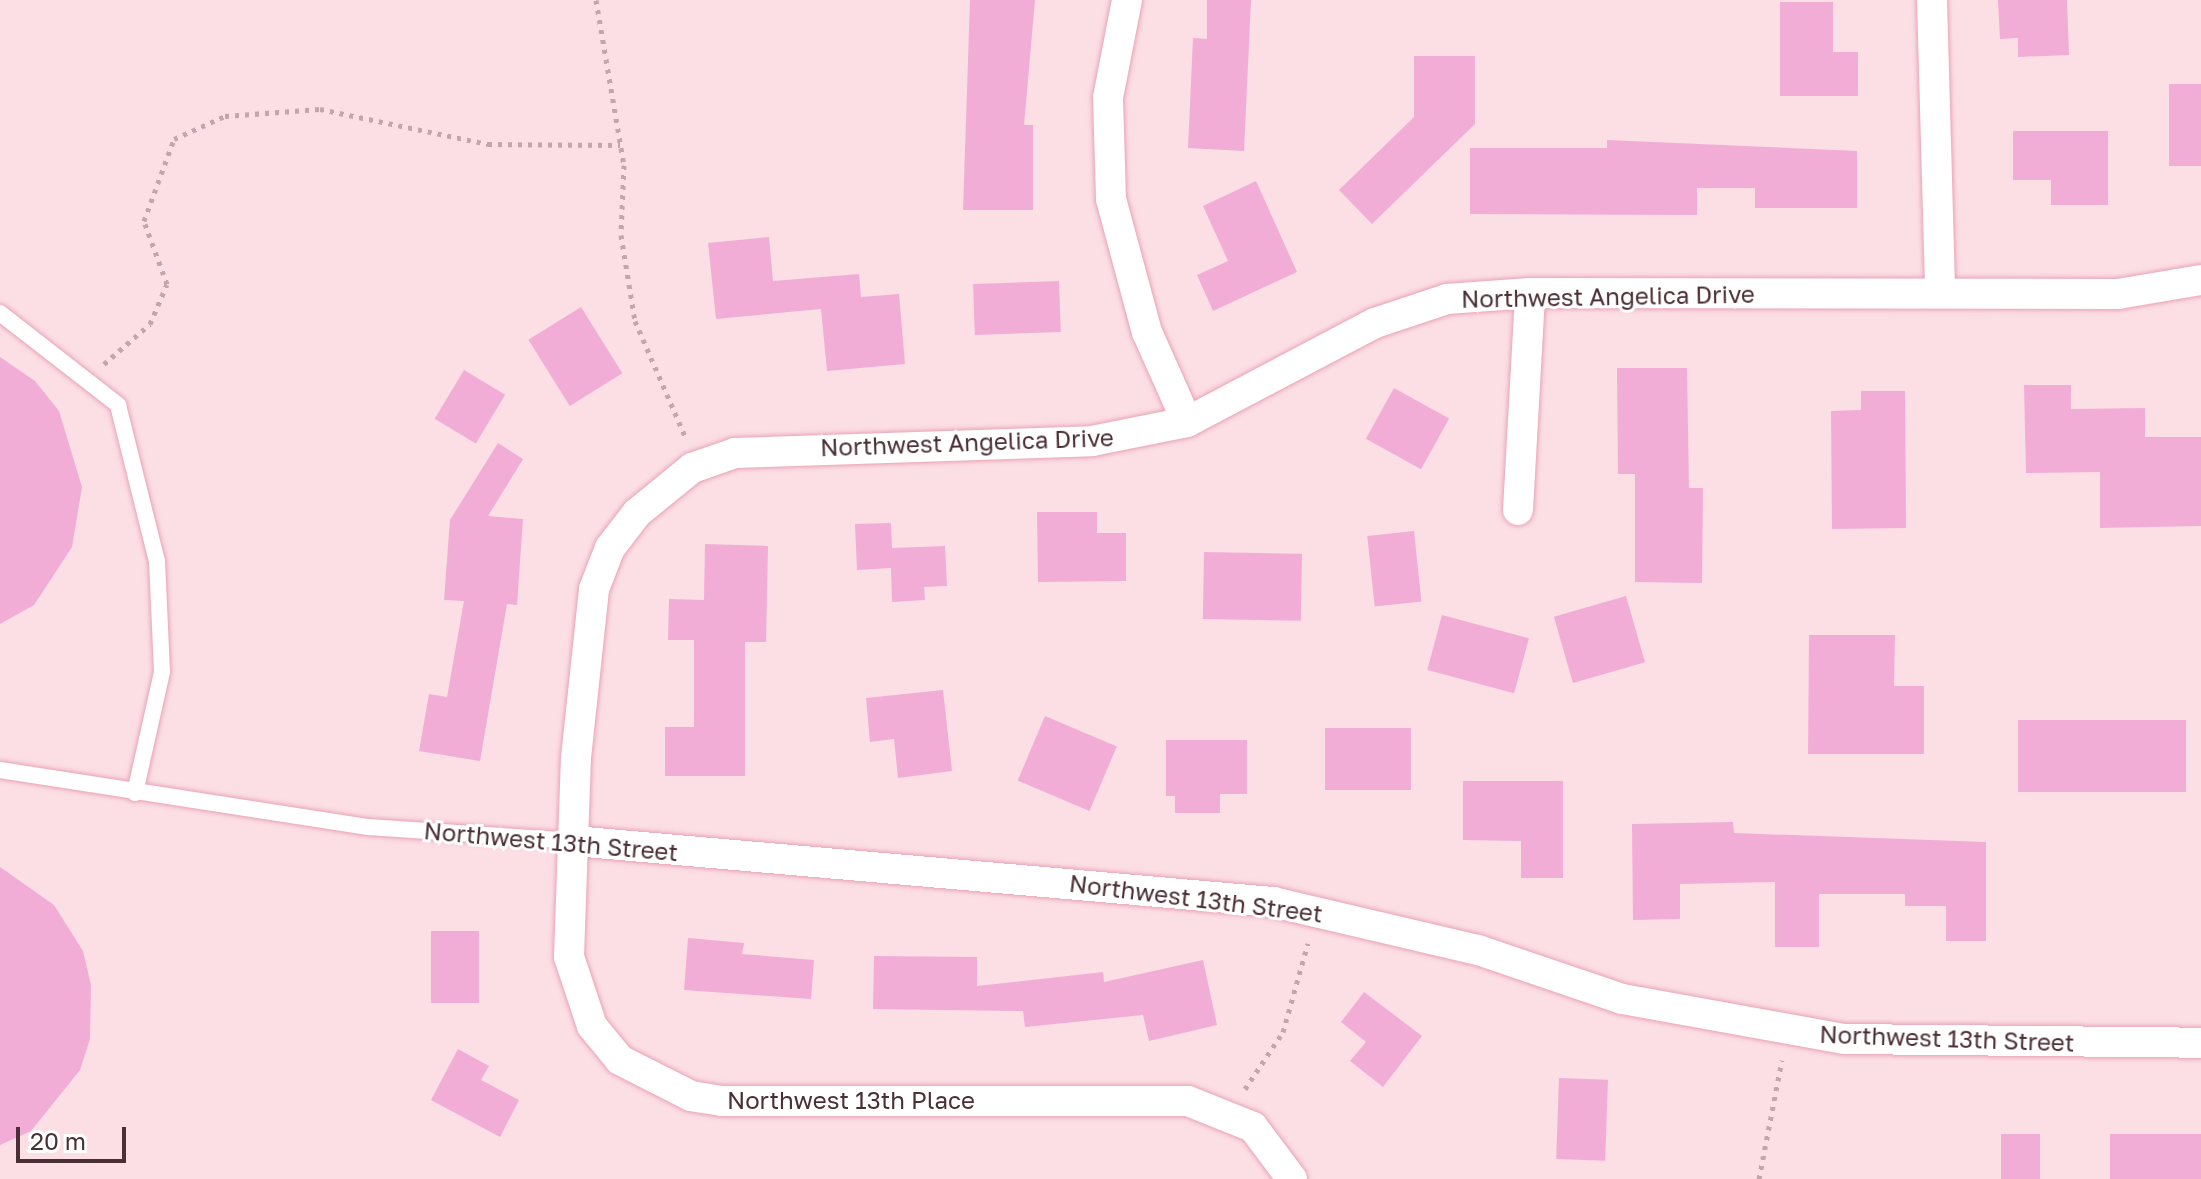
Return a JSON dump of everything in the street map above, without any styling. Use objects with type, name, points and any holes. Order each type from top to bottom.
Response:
[{"type":"street","points":[[1127,0],[1108,98],[1111,199],[1147,332],[1187,422]]},
{"type":"street","points":[[1932,0],[1940,293]]},
{"type":"street","name":"Northwest Angelica Drive","points":[[574,841],[594,589],[610,548],[637,513],[692,468],[735,453],[1092,441],[1187,422],[1375,323],[1447,299],[1530,293],[2118,294],[2201,280]]},
{"type":"street","points":[[1518,510],[1530,293]]},
{"type":"street","name":"Northwest 13th Street","points":[[574,841],[1143,888],[1319,911],[1478,950],[1622,999],[1788,1032],[1844,1039],[2201,1043]]},
{"type":"street","name":"Northwest 13th Place","points":[[574,841],[575,986],[592,1026],[647,1078],[722,1101],[1153,1097],[1230,1114],[1272,1144],[1292,1179]]},
{"type":"lane","points":[[0,313],[118,405],[157,561],[162,672],[135,793]]},
{"type":"lane","name":"Northwest 13th Street","points":[[0,770],[369,827],[574,841]]},
{"type":"path","points":[[596,0],[620,145],[621,235],[635,321],[692,468]]},
{"type":"path","points":[[86,378],[150,324],[167,284],[144,221],[174,139],[225,116],[320,109],[488,144],[620,145]]},
{"type":"path","points":[[1230,1114],[1283,1032],[1319,911]]},
{"type":"path","points":[[1759,1179],[1788,1032]]},
{"type":"building","points":[[970,0],[1035,0],[1024,125],[1033,125],[1033,210],[963,210]]},
{"type":"building","points":[[1207,0],[1251,0],[1244,151],[1188,148],[1193,38],[1207,39]]},
{"type":"building","points":[[1998,0],[2067,0],[2069,55],[2018,57],[2018,38],[2000,39]]},
{"type":"building","points":[[1780,2],[1833,2],[1833,52],[1858,52],[1858,96],[1780,96]]},
{"type":"building","points":[[1414,56],[1475,56],[1475,124],[1372,224],[1339,190],[1414,117]]},
{"type":"building","points":[[2169,84],[2201,84],[2201,166],[2169,166]]},
{"type":"building","points":[[2013,131],[2108,131],[2108,205],[2051,205],[2051,180],[2013,180]]},
{"type":"building","points":[[1607,140],[1857,151],[1857,208],[1755,208],[1755,188],[1697,188],[1697,215],[1470,214],[1470,148],[1607,148]]},
{"type":"building","points":[[1256,181],[1297,272],[1213,311],[1197,275],[1228,261],[1203,206]]},
{"type":"building","points":[[769,237],[773,281],[859,274],[861,297],[899,294],[905,364],[827,371],[821,309],[716,319],[708,243]]},
{"type":"building","points":[[1059,281],[1061,332],[975,335],[973,284]]},
{"type":"building","points":[[581,307],[622,373],[570,406],[528,340]]},
{"type":"building","points":[[0,357],[35,381],[59,411],[82,487],[72,547],[34,605],[0,624]]},
{"type":"building","points":[[1617,368],[1687,368],[1689,488],[1703,488],[1702,583],[1635,582],[1635,474],[1618,474]]},
{"type":"building","points":[[464,370],[505,395],[476,444],[435,419]]},
{"type":"building","points":[[2024,385],[2071,385],[2071,409],[2145,408],[2145,437],[2201,437],[2201,526],[2100,528],[2100,472],[2026,473]]},
{"type":"building","points":[[1394,388],[1449,419],[1421,469],[1366,439]]},
{"type":"building","points":[[1861,391],[1905,391],[1906,528],[1832,529],[1831,411],[1861,410]]},
{"type":"building","points":[[498,443],[523,459],[488,516],[523,519],[517,605],[507,604],[480,761],[419,751],[429,694],[447,697],[464,601],[444,600],[450,520]]},
{"type":"building","points":[[1037,512],[1097,512],[1097,533],[1126,533],[1126,581],[1038,582]]},
{"type":"building","points":[[891,523],[892,548],[945,546],[947,586],[924,587],[925,600],[892,602],[891,568],[857,570],[855,524]]},
{"type":"building","points":[[1414,531],[1421,602],[1375,607],[1367,536]]},
{"type":"building","points":[[705,544],[768,546],[766,642],[745,642],[745,776],[665,776],[665,727],[694,727],[694,640],[668,640],[669,599],[704,600]]},
{"type":"building","points":[[1204,552],[1302,554],[1301,621],[1203,619]]},
{"type":"building","points":[[1626,596],[1645,662],[1573,683],[1554,617]]},
{"type":"building","points":[[1442,615],[1529,638],[1514,693],[1427,670]]},
{"type":"building","points":[[1809,635],[1895,635],[1894,686],[1924,686],[1924,754],[1808,754]]},
{"type":"building","points":[[943,690],[952,771],[898,778],[894,739],[870,742],[866,698]]},
{"type":"building","points":[[1045,716],[1117,746],[1089,811],[1018,780]]},
{"type":"building","points":[[2018,720],[2186,720],[2186,792],[2018,792]]},
{"type":"building","points":[[1325,728],[1411,728],[1411,790],[1325,790]]},
{"type":"building","points":[[1166,740],[1247,740],[1247,794],[1220,794],[1220,813],[1175,813],[1175,796],[1166,796]]},
{"type":"building","points":[[1463,781],[1563,781],[1563,878],[1521,878],[1521,841],[1463,840]]},
{"type":"building","points":[[1733,822],[1734,833],[1986,842],[1986,941],[1946,941],[1946,906],[1905,906],[1905,894],[1819,894],[1819,947],[1775,947],[1775,882],[1680,884],[1680,919],[1633,920],[1632,824]]},
{"type":"building","points":[[0,867],[54,905],[83,951],[91,985],[90,1039],[80,1070],[31,1131],[0,1145]]},
{"type":"building","points":[[431,931],[479,931],[479,1003],[431,1003]]},
{"type":"building","points":[[688,938],[744,943],[742,954],[814,960],[811,999],[684,990]]},
{"type":"building","points":[[874,956],[977,957],[977,986],[1103,972],[1104,982],[1203,960],[1217,1025],[1149,1041],[1143,1015],[1025,1027],[1023,1011],[873,1009]]},
{"type":"building","points":[[1364,992],[1422,1036],[1383,1087],[1350,1061],[1366,1042],[1341,1022]]},
{"type":"building","points":[[458,1049],[489,1066],[481,1080],[519,1100],[500,1137],[431,1100]]},
{"type":"building","points":[[1559,1078],[1608,1080],[1605,1161],[1556,1159]]},
{"type":"building","points":[[2001,1134],[2040,1134],[2040,1179],[2001,1179]]},
{"type":"building","points":[[2110,1134],[2201,1134],[2201,1179],[2110,1179]]}]
